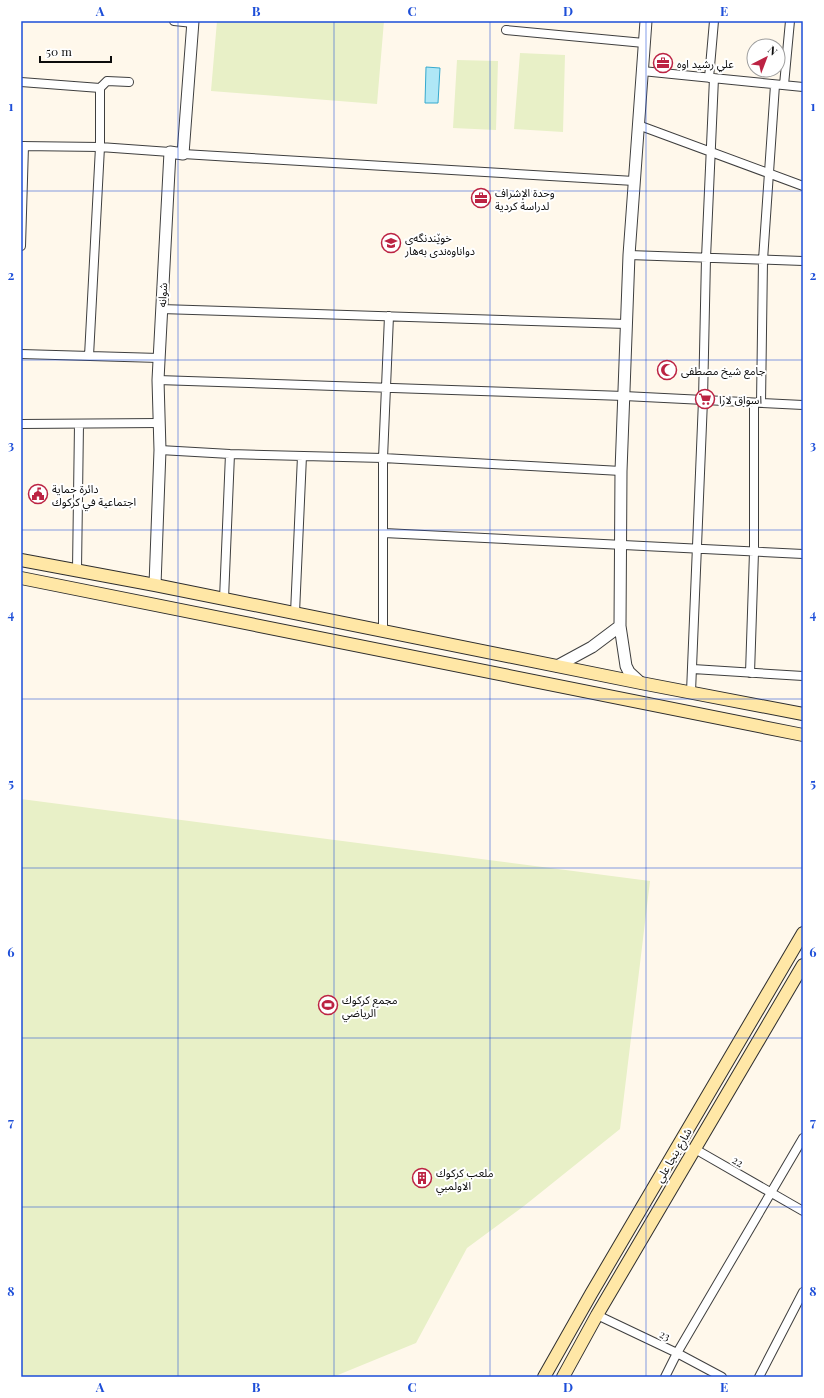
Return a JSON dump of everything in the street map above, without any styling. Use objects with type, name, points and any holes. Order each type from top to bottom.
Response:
[{"type":"main road","points":[[21,560],[155,585],[641,683],[803,714]]},
{"type":"main road","points":[[21,578],[803,735]]},
{"type":"main road","points":[[763,727],[764,707]]},
{"type":"main road","name":"شارع بنجا علي","points":[[544,1377],[560,1347],[803,933]]},
{"type":"main road","name":"شارع بنجا علي","points":[[563,1377],[597,1315],[803,965]]},
{"type":"main road","points":[[560,1347],[575,1356]]},
{"type":"street","points":[[174,21],[193,22],[183,154]]},
{"type":"street","points":[[641,683],[629,672],[626,666],[620,626],[621,471],[628,255],[646,21]]},
{"type":"street","points":[[691,692],[703,400],[706,258],[712,152],[714,21]]},
{"type":"street","points":[[784,85],[789,21]]},
{"type":"street","points":[[506,30],[644,43]]},
{"type":"street","points":[[642,71],[803,87]]},
{"type":"street","points":[[89,356],[100,147],[100,88],[107,81],[129,82]]},
{"type":"street","points":[[21,82],[100,88]]},
{"type":"street","points":[[750,673],[763,260],[775,85]]},
{"type":"street","points":[[638,125],[803,186]]},
{"type":"street","points":[[21,246],[23,146],[100,147],[183,154],[634,181]]},
{"type":"street","name":"شوانە","points":[[155,585],[160,450],[158,380],[170,152]]},
{"type":"street","points":[[628,255],[803,261]]},
{"type":"street","points":[[161,309],[626,324]]},
{"type":"street","points":[[383,631],[383,458],[389,316]]},
{"type":"street","points":[[21,354],[159,358]]},
{"type":"street","points":[[158,380],[624,396],[803,405]]},
{"type":"street","points":[[21,424],[159,423]]},
{"type":"street","points":[[77,570],[79,424]]},
{"type":"street","points":[[160,450],[230,454],[383,458],[621,471]]},
{"type":"street","points":[[224,599],[230,454]]},
{"type":"street","points":[[295,613],[302,456]]},
{"type":"street","points":[[384,533],[803,554]]},
{"type":"street","points":[[557,666],[592,647],[620,626]]},
{"type":"street","points":[[693,669],[803,676]]},
{"type":"street","points":[[665,1377],[677,1353],[803,1138]]},
{"type":"street","name":"22","points":[[694,1149],[803,1211]]},
{"type":"street","points":[[760,1377],[803,1292]]},
{"type":"street","name":"23","points":[[597,1315],[677,1353],[722,1377]]},
{"type":"green space","points":[[217,21],[384,21],[377,104],[211,91]]},
{"type":"green space","points":[[520,53],[565,55],[563,132],[514,129]]},
{"type":"green space","points":[[457,60],[498,61],[496,130],[453,128]]},
{"type":"green space","name":"مجمع كركوك الرياضي","points":[[21,799],[650,881],[620,1129],[524,1206],[467,1248],[416,1343],[333,1377],[21,1377]]},
{"type":"water","points":[[426,67],[440,68],[438,103],[425,103]]},
{"type":"place","name":"علي رشيد اوه","points":[[663,63]]},
{"type":"place","name":"وحدة الإشراف لدراسة كردية","points":[[481,198]]},
{"type":"place","name":"خوێندنگەی دواناوەندی بەهار","points":[[391,243]]},
{"type":"place","name":"جامع شيخ مصطفى","points":[[667,370]]},
{"type":"place","name":"اسواق لارا","points":[[705,399]]},
{"type":"place","name":"دائرة حماية اجتماعية في كركوك","points":[[38,494]]},
{"type":"place","name":"مجمع كركوك الرياضي","points":[[328,1005]]},
{"type":"place","name":"ملعب كركوك الاولمبي","points":[[422,1178]]}]
